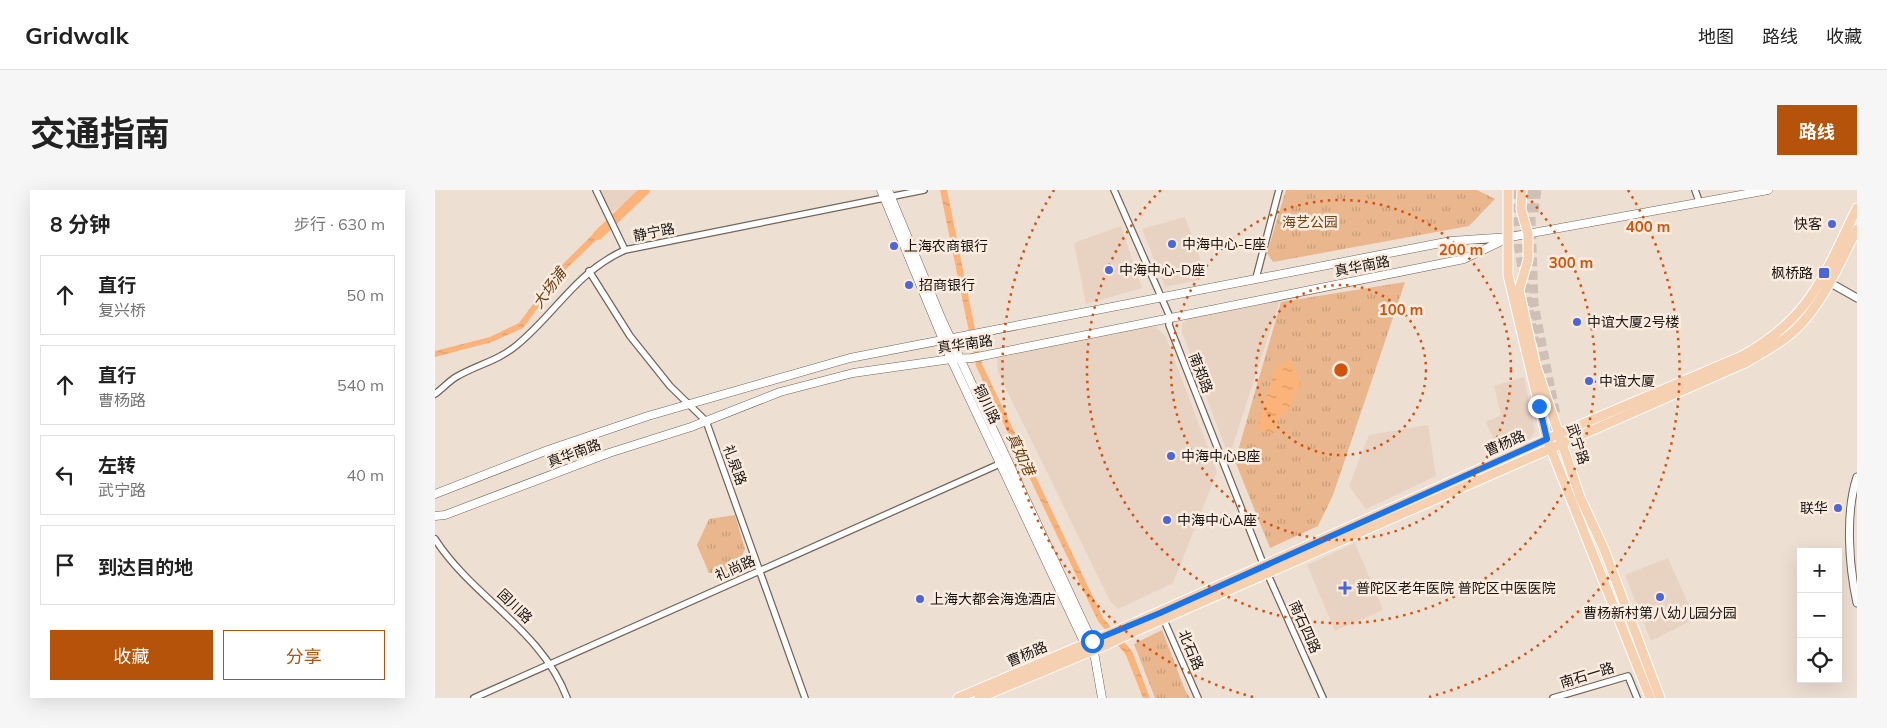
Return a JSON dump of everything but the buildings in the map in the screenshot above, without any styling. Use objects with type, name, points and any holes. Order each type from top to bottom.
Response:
[{"type":"main road","name":"铜川路","points":[[881,190],[888,196],[946,338],[951,358],[1004,462],[1090,645],[1102,698]]},
{"type":"main road","name":"武宁路","points":[[1508,190],[1507,212],[1510,237],[1508,275],[1548,443],[1650,698]]},
{"type":"main road","name":"武宁路","points":[[1522,190],[1521,209],[1527,234],[1528,260],[1519,290],[1535,363],[1580,497],[1603,549],[1660,698]]},
{"type":"main road","name":"真华南路","points":[[435,494],[602,431],[815,367],[946,338],[1451,241],[1510,237],[1699,201],[1768,190]]},
{"type":"main road","name":"曹杨路","points":[[1548,443],[1562,443],[1745,363],[1770,349],[1794,331],[1813,308],[1857,208]]},
{"type":"main road","name":"曹杨路","points":[[959,698],[1090,645],[1107,640],[1548,443],[1560,433],[1742,356],[1766,343],[1788,325],[1826,280],[1857,229]]},
{"type":"main road","name":"真华南路","points":[[435,516],[445,515],[609,453],[706,422],[780,392],[811,383],[853,373],[951,358],[972,358],[1464,259],[1510,237]]},
{"type":"main road","name":"铜川路","points":[[946,338],[960,358],[1004,462]]},
{"type":"main road","name":"曹杨路","points":[[979,698],[1090,645]]},
{"type":"street","points":[[596,190],[625,250]]},
{"type":"street","name":"静宁路","points":[[435,394],[456,377],[493,361],[517,345],[589,271],[606,259],[625,250],[924,190]]},
{"type":"street","name":"南郑路","points":[[1114,190],[1170,317],[1169,325],[1265,569]]},
{"type":"street","points":[[1256,278],[1279,190]]},
{"type":"street","points":[[1695,190],[1699,201]]},
{"type":"street","name":"礼泉路","points":[[589,271],[630,336],[669,386],[706,422],[805,698]]},
{"type":"street","points":[[1826,280],[1857,298]]},
{"type":"street","name":"礼尚路","points":[[474,698],[1004,462]]},
{"type":"street","points":[[1857,477],[1851,498],[1852,580],[1857,603]]},
{"type":"street","name":"固川路","points":[[435,539],[453,565],[533,641],[550,664],[567,698]]},
{"type":"street","name":"南石四路","points":[[1265,569],[1323,698]]},
{"type":"street","name":"北石路","points":[[1162,615],[1198,698]]},
{"type":"street","name":"南石一路","points":[[1553,698],[1628,676],[1637,698]]},
{"type":"shaded area","points":[[596,190],[645,190],[608,214]]},
{"type":"shaded area","points":[[1185,217],[1207,278],[1165,287],[1142,229]]},
{"type":"shaded area","points":[[1121,226],[1142,288],[1086,304],[1074,243]]},
{"type":"shaded area","points":[[1280,300],[1229,457],[1182,332],[1182,323],[1194,315]]},
{"type":"shaded area","points":[[1143,326],[1156,327],[1166,337],[1217,472],[1173,583],[1118,609],[1110,601],[998,372],[997,358]]},
{"type":"shaded area","points":[[1524,377],[1535,431],[1531,438],[1500,453],[1486,422],[1501,415],[1494,386]]},
{"type":"shaded area","points":[[1428,425],[1436,476],[1366,509],[1349,486],[1369,435]]},
{"type":"shaded area","name":"普陀区老年医院 普陀区中医医院","points":[[1355,543],[1383,610],[1335,631],[1307,565]]},
{"type":"shaded area","name":"曹杨新村第八幼儿园分园","points":[[1668,558],[1695,619],[1651,641],[1625,575]]},
{"type":"green space","name":"海艺公园","points":[[1286,190],[1477,190],[1495,199],[1469,226],[1273,262],[1267,253]]},
{"type":"green space","points":[[1405,282],[1333,495],[1318,526],[1270,548],[1235,461],[1281,302]]},
{"type":"green space","points":[[735,515],[745,549],[735,572],[709,573],[697,545],[709,519]]},
{"type":"green space","points":[[1162,630],[1185,690],[1190,698],[1155,698],[1134,644]]},
{"type":"water","points":[[639,190],[649,190],[617,221],[614,214]]},
{"type":"water","name":"真如港","points":[[940,190],[947,190],[982,364],[1103,618],[1132,651],[1150,698],[1143,698],[1126,655],[1098,621],[976,366]]},
{"type":"water","points":[[606,221],[609,228],[568,267],[523,328],[492,342],[435,357],[435,351],[490,337],[519,323],[563,264]]},
{"type":"water","points":[[1292,359],[1300,384],[1288,410],[1279,417],[1273,434],[1257,428],[1275,368]]},
{"type":"waterway","name":"大场浦","points":[[598,235],[645,190]]},
{"type":"tunnel","points":[[1516,190],[1518,245],[1535,343]]},
{"type":"tunnel","points":[[1530,190],[1534,304],[1556,415]]},
{"type":"tunnel","points":[[1534,212],[1537,190]]},
{"type":"tunnel","points":[[1548,412],[1557,454]]},
{"type":"tunnel","points":[[1649,679],[1655,698]]},
{"type":"place","name":"快客","points":[[1832,224]]},
{"type":"place","name":"中海中心-E座","points":[[1172,244]]},
{"type":"place","name":"上海农商银行","points":[[894,246]]},
{"type":"place","name":"中海中心-D座","points":[[1109,270]]},
{"type":"place","name":"枫桥路","points":[[1824,273]]},
{"type":"place","name":"招商银行","points":[[909,285]]},
{"type":"place","name":"中谊大厦2号楼","points":[[1577,322]]},
{"type":"place","name":"中谊大厦","points":[[1589,381]]},
{"type":"place","name":"中海中心B座","points":[[1171,456]]},
{"type":"place","name":"联华","points":[[1838,508]]},
{"type":"place","name":"中海中心A座","points":[[1167,520]]},
{"type":"place","name":"普陀区老年医院 普陀区中医医院","points":[[1345,588]]},
{"type":"place","name":"曹杨新村第八幼儿园分园","points":[[1660,597]]},
{"type":"place","name":"上海大都会海逸酒店","points":[[920,599]]},
{"type":"route","points":[[1092,641],[1160,613],[1547,439],[1539,406]]}]
